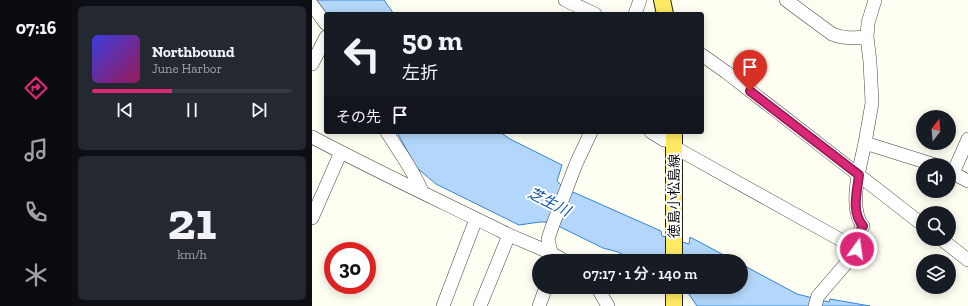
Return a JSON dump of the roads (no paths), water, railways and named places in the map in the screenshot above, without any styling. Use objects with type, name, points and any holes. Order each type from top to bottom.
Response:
[{"type":"main road","points":[[662,0],[665,12]]},
{"type":"main road","name":"徳島小松島線","points":[[674,140],[674,254]]},
{"type":"main road","points":[[674,294],[674,306]]},
{"type":"street","points":[[565,0],[591,12]]},
{"type":"street","points":[[636,12],[640,0]]},
{"type":"street","points":[[786,0],[832,34],[847,38],[867,37]]},
{"type":"street","points":[[816,301],[857,249],[859,233],[863,226],[858,221],[856,207],[859,175],[872,103],[867,37],[868,23],[875,0]]},
{"type":"street","points":[[312,5],[324,21]]},
{"type":"street","points":[[312,64],[324,41]]},
{"type":"street","points":[[704,56],[916,220]]},
{"type":"street","points":[[388,134],[417,179],[422,192]]},
{"type":"street","points":[[556,254],[548,239],[590,134]]},
{"type":"street","points":[[654,134],[664,140],[674,140],[857,249]]},
{"type":"street","points":[[312,137],[549,254]]},
{"type":"street","points":[[956,162],[968,139]]},
{"type":"street","points":[[865,143],[916,159]]},
{"type":"street","points":[[312,218],[342,152]]},
{"type":"street","points":[[956,175],[968,181]]},
{"type":"street","points":[[443,306],[476,219]]},
{"type":"street","points":[[480,306],[509,235]]},
{"type":"street","points":[[953,246],[965,253]]},
{"type":"street","points":[[539,306],[543,294]]},
{"type":"street","points":[[601,294],[608,306]]},
{"type":"water","points":[[315,0],[384,0],[393,12],[324,12]]},
{"type":"water","name":"芝生川","points":[[398,134],[503,134],[562,165],[557,181],[564,188],[661,231],[662,236],[689,244],[690,237],[722,254],[621,254],[603,248],[550,222],[519,225],[436,184],[416,167]]},
{"type":"water","points":[[748,268],[797,294],[829,302],[830,299],[870,306],[697,306],[689,294],[748,294]]}]
